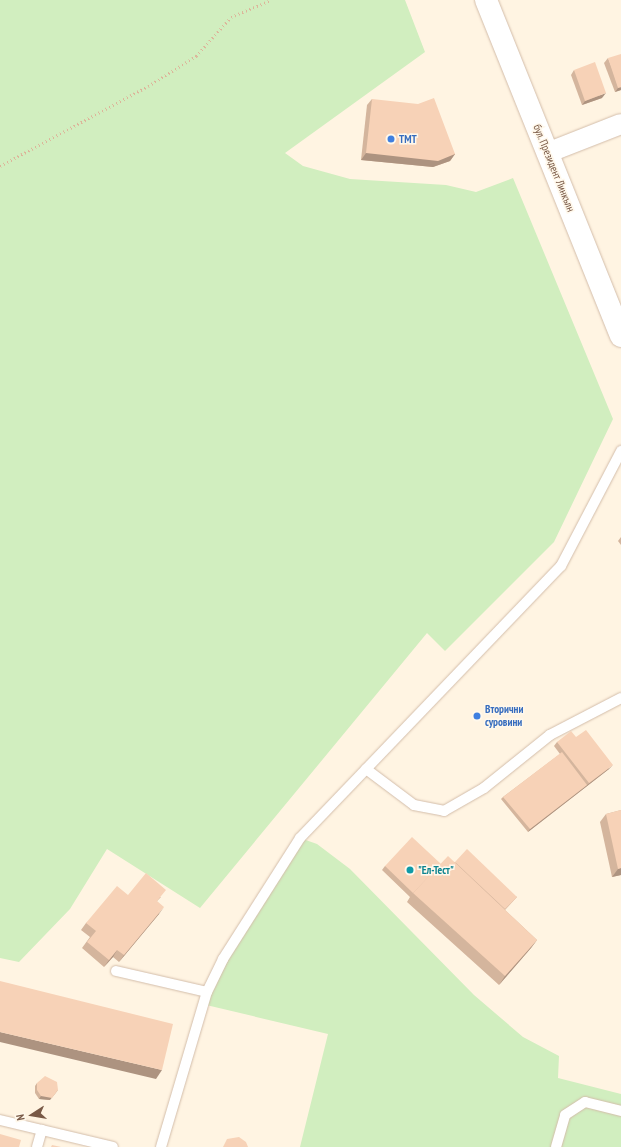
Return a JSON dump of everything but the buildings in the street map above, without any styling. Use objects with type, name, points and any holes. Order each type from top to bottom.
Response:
[{"type":"street","name":"бул. Президент Линкълн","points":[[486,0],[621,336]]},
{"type":"street","points":[[547,153],[621,124]]},
{"type":"lane","points":[[161,1147],[207,992],[223,959],[300,838],[561,566],[621,451]]},
{"type":"lane","points":[[366,770],[414,805],[444,811],[484,788],[550,735],[621,698]]},
{"type":"lane","points":[[116,972],[207,992]]},
{"type":"lane","points":[[556,1147],[565,1115],[585,1102],[621,1111]]},
{"type":"lane","points":[[0,1120],[113,1147]]},
{"type":"lane","points":[[37,1147],[42,1130]]},
{"type":"path","points":[[0,166],[148,86],[196,56],[231,16],[271,0]]},
{"type":"green space","points":[[0,0],[405,0],[425,52],[285,153],[303,166],[350,179],[446,185],[476,192],[513,178],[613,419],[554,542],[445,651],[427,633],[200,908],[107,849],[70,909],[19,962],[0,958]]},
{"type":"green space","points":[[300,838],[317,844],[350,869],[474,995],[523,1037],[559,1056],[558,1078],[621,1094],[621,1147],[300,1147],[328,1034],[202,1004]]},
{"type":"place","name":"TMT","points":[[391,139]]},
{"type":"place","name":"Вторични суровини","points":[[477,716]]},
{"type":"place","name":"\"Ел-Тест\"","points":[[410,870]]}]
